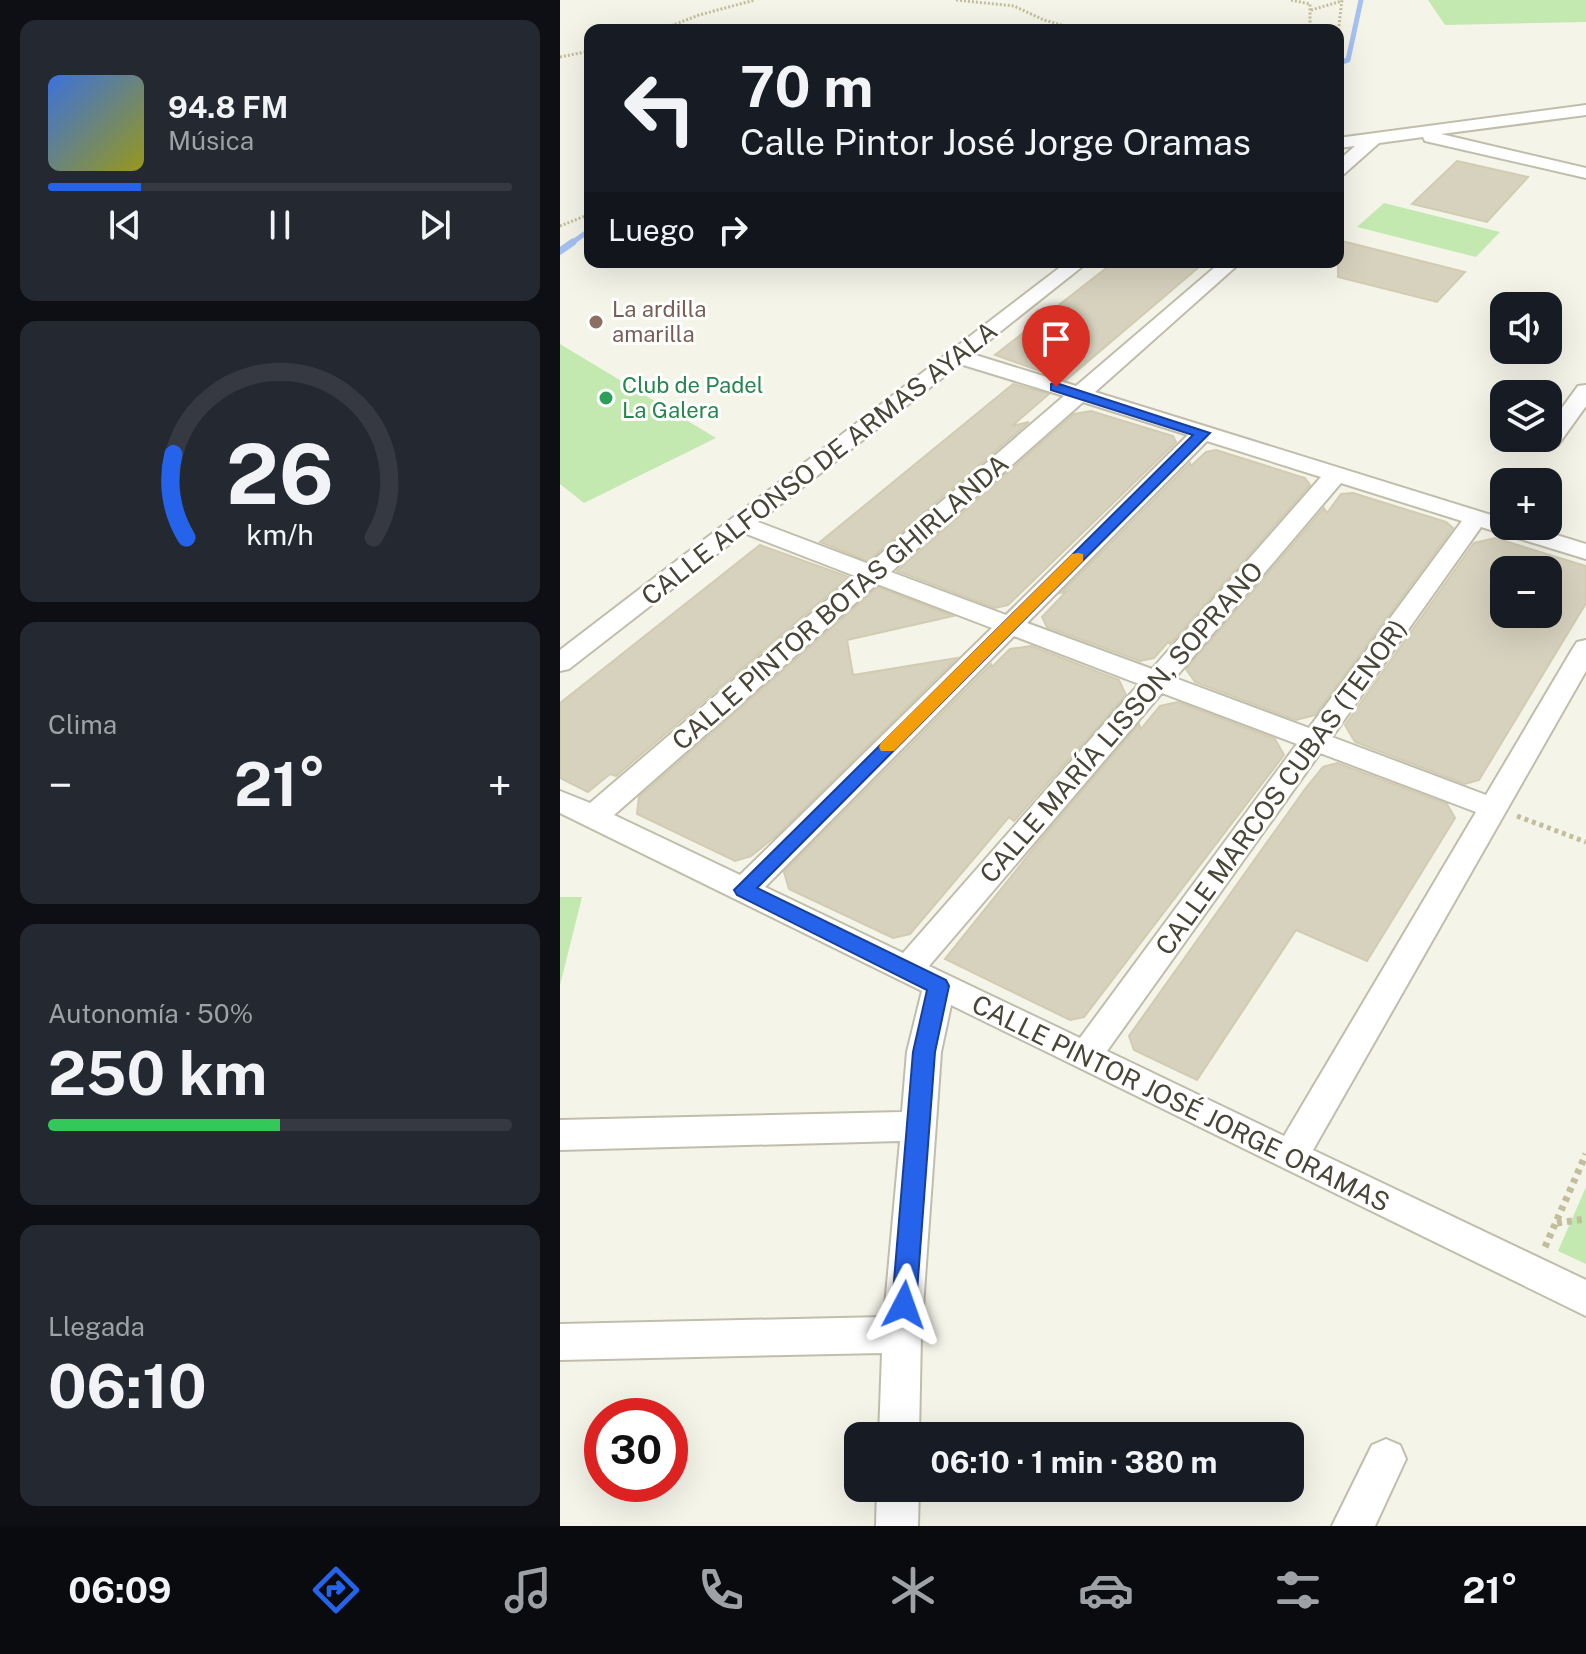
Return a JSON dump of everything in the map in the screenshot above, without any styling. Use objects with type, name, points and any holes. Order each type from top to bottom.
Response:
[{"type":"street","points":[[1344,142],[1580,113]]},
{"type":"street","points":[[1413,133],[1586,173]]},
{"type":"street","points":[[1344,165],[1374,138]]},
{"type":"street","name":"CALLE ALFONSO DE ARMAS AYALA","points":[[560,663],[1071,268]]},
{"type":"street","name":"CALLE PINTOR BOTAS GHIRLANDA","points":[[593,817],[1225,268]]},
{"type":"street","points":[[956,356],[1586,552]]},
{"type":"street","points":[[1562,424],[1586,391]]},
{"type":"street","points":[[744,890],[1203,433]]},
{"type":"street","name":"CALLE MARÍA LISSON, SOPRANO","points":[[907,970],[1336,474]]},
{"type":"street","name":"CALLE MARCOS CUBAS (TENOR)","points":[[1085,1056],[1476,518]]},
{"type":"street","points":[[739,523],[1493,808]]},
{"type":"street","points":[[1291,1156],[1586,648]]},
{"type":"street","name":"CALLE PINTOR JOSÉ JORGE ORAMAS","points":[[560,801],[1586,1299]]},
{"type":"street","points":[[899,1422],[902,1335],[917,1126],[924,1052],[939,986]]},
{"type":"street","points":[[560,1135],[917,1126]]},
{"type":"street","points":[[560,1342],[902,1335]]},
{"type":"street","points":[[1353,1526],[1386,1459]]},
{"type":"street","points":[[897,1526],[898,1502]]},
{"type":"path","points":[[676,24],[755,0]]},
{"type":"path","points":[[956,0],[1014,6],[1058,24]]},
{"type":"path","points":[[1291,0],[1310,4],[1310,24]]},
{"type":"path","points":[[1311,10],[1342,0],[1339,24]]},
{"type":"path","points":[[560,57],[584,52]]},
{"type":"path","points":[[560,226],[584,216]]},
{"type":"path","points":[[1493,808],[1586,842]]},
{"type":"path","points":[[1533,1274],[1586,1154]]},
{"type":"path","points":[[1556,1223],[1586,1219]]},
{"type":"green space","points":[[1428,0],[1586,0],[1586,22],[1445,25]]},
{"type":"green space","points":[[1384,203],[1500,232],[1476,257],[1357,227]]},
{"type":"green space","name":"Club de Padel La Galera","points":[[560,344],[716,438],[584,503],[560,484]]},
{"type":"green space","points":[[560,897],[582,897],[560,985]]},
{"type":"green space","points":[[1586,1187],[1586,1264],[1558,1251]]},
{"type":"building","points":[[1457,161],[1528,177],[1487,222],[1412,204]]},
{"type":"building","points":[[1344,242],[1465,272],[1437,302],[1338,277],[1338,268],[1344,268]]},
{"type":"building","points":[[1106,268],[1198,268],[1066,380],[995,355]]},
{"type":"building","points":[[1013,384],[1049,394],[1012,426],[1029,422],[868,561],[820,542]]},
{"type":"building","points":[[1091,411],[1173,436],[1176,442],[1008,605],[995,608],[897,571],[1074,414]]},
{"type":"building","points":[[1216,450],[1305,478],[1310,485],[1170,644],[1168,642],[1154,658],[1140,661],[1047,627],[1042,617],[1066,592],[1061,593],[1190,463],[1191,466],[1206,452]]},
{"type":"building","points":[[1353,493],[1446,522],[1453,528],[1315,715],[1296,720],[1195,682],[1186,669],[1324,508],[1327,513],[1341,494]]},
{"type":"building","points":[[1502,540],[1554,556],[1490,556],[1490,628],[1562,628],[1562,559],[1586,566],[1586,603],[1479,780],[1465,784],[1355,742],[1345,725],[1474,543]]},
{"type":"building","points":[[760,545],[849,577],[616,776],[610,774],[588,792],[560,778],[560,703]]},
{"type":"building","points":[[878,587],[953,616],[847,640],[853,675],[957,658],[776,836],[751,856],[735,861],[637,814],[639,797]]},
{"type":"building","points":[[1031,646],[1119,680],[1126,695],[1014,821],[1009,817],[910,934],[893,938],[789,889],[784,872],[991,664],[992,667],[1010,649]]},
{"type":"building","points":[[1178,702],[1275,739],[1284,755],[1084,1017],[1070,1020],[945,959],[1139,724],[1141,729],[1160,706]]},
{"type":"building","points":[[1337,763],[1447,804],[1455,818],[1367,961],[1296,930],[1197,1080],[1134,1050],[1129,1036],[1305,789],[1323,767]]},
{"type":"waterway","points":[[1344,61],[1348,60],[1361,0]]},
{"type":"waterway","points":[[570,244],[584,234]]},
{"type":"waterway","points":[[560,251],[573,242]]},
{"type":"slow traffic","points":[[888,747],[1078,558]]},
{"type":"place","name":"La ardilla amarilla","points":[[596,322]]},
{"type":"place","name":"Club de Padel La Galera","points":[[606,398]]},
{"type":"route","points":[[904,1305],[924,1052],[939,986],[744,890],[1203,433],[1056,387]]}]
